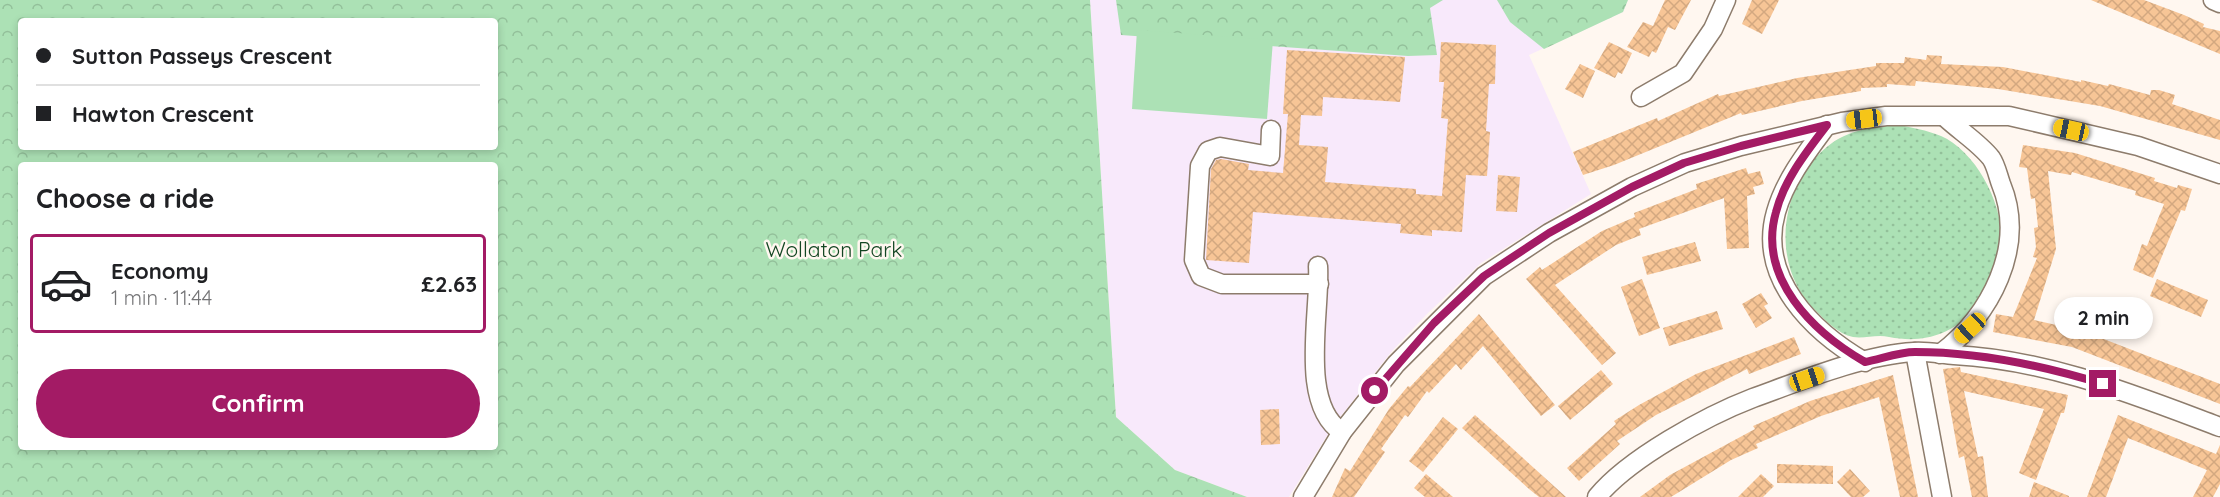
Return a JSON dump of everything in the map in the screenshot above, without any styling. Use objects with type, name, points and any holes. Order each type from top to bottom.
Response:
[{"type":"street","points":[[1641,97],[1683,74],[1713,29],[1726,0]]},
{"type":"street","points":[[2213,0],[2220,3]]},
{"type":"street","points":[[1303,497],[1342,432],[1396,364],[1434,323],[1484,276],[1549,233],[1632,187],[1684,163],[1827,125],[1886,116],[1946,118],[2009,116],[2138,146],[2220,174]]},
{"type":"street","points":[[1940,354],[1970,328],[1991,296],[2007,258],[2010,225],[2005,194],[1991,159],[1946,118]]},
{"type":"street","points":[[1827,125],[1790,178],[1776,211],[1771,237],[1777,263],[1795,305],[1820,331],[1865,362]]},
{"type":"street","points":[[1271,130],[1270,156],[1220,147],[1208,151],[1200,166],[1194,260],[1201,276],[1222,284],[1319,284]]},
{"type":"street","points":[[1318,266],[1314,357],[1321,408],[1333,426],[1342,432]]},
{"type":"street","points":[[1915,352],[1942,497]]},
{"type":"street","points":[[1597,497],[1608,484],[1683,431],[1732,406],[1817,375],[1915,352],[1999,357],[2048,367],[2103,384],[2220,427]]},
{"type":"shaded area","points":[[1090,0],[1628,0],[1623,12],[1529,55],[1591,194],[1481,263],[1427,314],[1392,351],[1333,426],[1289,497],[1247,497],[1175,470],[1116,417]]},
{"type":"green space","name":"Wollaton Park","points":[[0,0],[1090,0],[1116,417],[1175,470],[1247,497],[0,497]]},
{"type":"green space","points":[[1116,0],[1443,0],[1430,8],[1437,55],[1408,56],[1121,35]]},
{"type":"green space","points":[[1497,0],[1628,0],[1623,12],[1544,49],[1510,22]]},
{"type":"green space","points":[[1137,30],[1273,40],[1267,119],[1132,109]]},
{"type":"green space","points":[[1897,124],[1941,136],[1955,144],[1980,172],[1989,188],[2000,225],[2002,243],[1999,259],[1972,312],[1953,327],[1923,338],[1853,337],[1837,330],[1816,311],[1801,293],[1791,272],[1786,249],[1786,226],[1790,203],[1811,162],[1828,146],[1852,133]]},
{"type":"building","points":[[1665,0],[1691,0],[1675,30],[1668,27],[1656,53],[1652,51],[1649,57],[1627,47],[1643,22],[1653,26]]},
{"type":"building","points":[[1752,0],[1779,0],[1762,34],[1742,24]]},
{"type":"building","points":[[2091,0],[2144,0],[2184,15],[2204,24],[2203,27],[2220,31],[2220,54]]},
{"type":"building","points":[[1441,42],[1496,45],[1495,84],[1489,84],[1486,131],[1490,132],[1487,176],[1466,175],[1462,232],[1432,230],[1432,236],[1400,233],[1401,224],[1253,212],[1249,263],[1206,260],[1211,169],[1216,160],[1249,164],[1248,170],[1283,173],[1288,114],[1283,114],[1287,50],[1405,57],[1400,102],[1323,97],[1322,116],[1301,115],[1299,145],[1328,147],[1325,182],[1416,189],[1416,194],[1442,196],[1448,119],[1441,118],[1444,82],[1439,82]]},
{"type":"building","points":[[1609,42],[1632,53],[1622,74],[1618,72],[1615,78],[1594,68]]},
{"type":"building","points":[[1927,55],[1942,56],[1941,64],[2003,67],[2081,82],[2081,80],[2108,86],[2109,84],[2150,95],[2151,90],[2159,90],[2175,95],[2172,104],[2220,120],[2220,140],[2100,106],[1998,89],[1916,81],[1915,86],[1887,84],[1887,87],[1861,88],[1861,91],[1802,101],[1742,115],[1741,113],[1614,165],[1583,175],[1573,152],[1657,118],[1658,121],[1718,94],[1719,96],[1797,78],[1876,66],[1876,63],[1904,63],[1905,57],[1926,60]]},
{"type":"building","points":[[1580,64],[1595,71],[1583,98],[1565,89]]},
{"type":"building","points":[[2023,145],[2075,153],[2155,178],[2154,181],[2177,188],[2178,185],[2192,189],[2185,211],[2181,210],[2153,278],[2133,270],[2142,244],[2147,246],[2164,204],[2135,195],[2136,191],[2072,172],[2071,175],[2048,171],[2056,249],[2034,320],[2083,331],[2220,384],[2220,404],[2072,347],[1993,332],[1996,314],[2013,317],[2037,258],[2033,257],[2036,247],[2034,228],[2038,227],[2035,198],[2031,199],[2027,168],[2019,167]]},
{"type":"building","points":[[1746,168],[1748,174],[1760,171],[1764,184],[1753,187],[1755,194],[1747,196],[1749,248],[1727,249],[1724,198],[1639,229],[1641,235],[1616,245],[1555,285],[1616,353],[1602,365],[1526,279],[1540,267],[1542,270],[1602,231],[1635,217],[1634,213],[1697,189],[1696,184]]},
{"type":"building","points":[[1498,175],[1520,177],[1517,212],[1496,211]]},
{"type":"building","points":[[1695,242],[1701,261],[1647,275],[1642,257]]},
{"type":"building","points":[[1642,279],[1660,328],[1639,336],[1621,287]]},
{"type":"building","points":[[2157,279],[2208,300],[2201,317],[2150,296]]},
{"type":"building","points":[[1761,293],[1768,304],[1764,306],[1772,318],[1756,328],[1742,304]]},
{"type":"building","points":[[1717,311],[1723,329],[1669,346],[1663,328]]},
{"type":"building","points":[[1479,314],[1555,405],[1541,416],[1483,346],[1461,370],[1456,364],[1429,393],[1427,391],[1408,417],[1405,415],[1381,449],[1385,452],[1354,497],[1332,497],[1345,468],[1350,471],[1389,409],[1408,386],[1410,387]]},
{"type":"building","points":[[1794,337],[1801,354],[1749,374],[1747,369],[1656,415],[1617,441],[1620,444],[1579,481],[1567,468],[1616,424],[1614,421],[1639,405],[1696,374]]},
{"type":"building","points":[[1960,367],[1961,372],[2068,395],[2064,413],[2061,413],[2036,480],[2019,473],[2044,409],[1964,391],[1978,457],[1983,456],[1988,497],[1972,497],[1964,456],[1959,458],[1943,369]]},
{"type":"building","points":[[1601,370],[1613,384],[1570,420],[1558,406]]},
{"type":"building","points":[[1893,375],[1918,497],[1900,497],[1879,397],[1821,416],[1756,444],[1758,448],[1731,460],[1671,497],[1640,497],[1670,475],[1755,429],[1753,426],[1810,401]]},
{"type":"building","points":[[1279,409],[1280,444],[1261,445],[1260,410]]},
{"type":"building","points":[[1475,415],[1566,497],[1539,497],[1529,489],[1462,428]]},
{"type":"building","points":[[2118,415],[2216,454],[2220,445],[2220,484],[2213,497],[2193,497],[2207,470],[2128,438],[2106,497],[2087,497]]},
{"type":"building","points":[[1443,417],[1458,429],[1423,472],[1409,461]]},
{"type":"building","points":[[1777,464],[1833,466],[1833,484],[1777,483]]},
{"type":"building","points":[[1850,469],[1870,491],[1863,497],[1851,497],[1837,482]]},
{"type":"building","points":[[1426,474],[1453,497],[1425,497],[1414,488]]},
{"type":"building","points":[[1761,474],[1774,486],[1763,497],[1738,497]]},
{"type":"building","points":[[2034,482],[2069,496],[2069,497],[2029,497]]},
{"type":"route","points":[[1375,391],[1396,364],[1434,323],[1484,276],[1549,233],[1632,187],[1684,163],[1827,125],[1790,178],[1776,211],[1771,237],[1777,263],[1795,305],[1820,331],[1865,362],[1913,352],[1999,357],[2048,367],[2103,384]]}]
